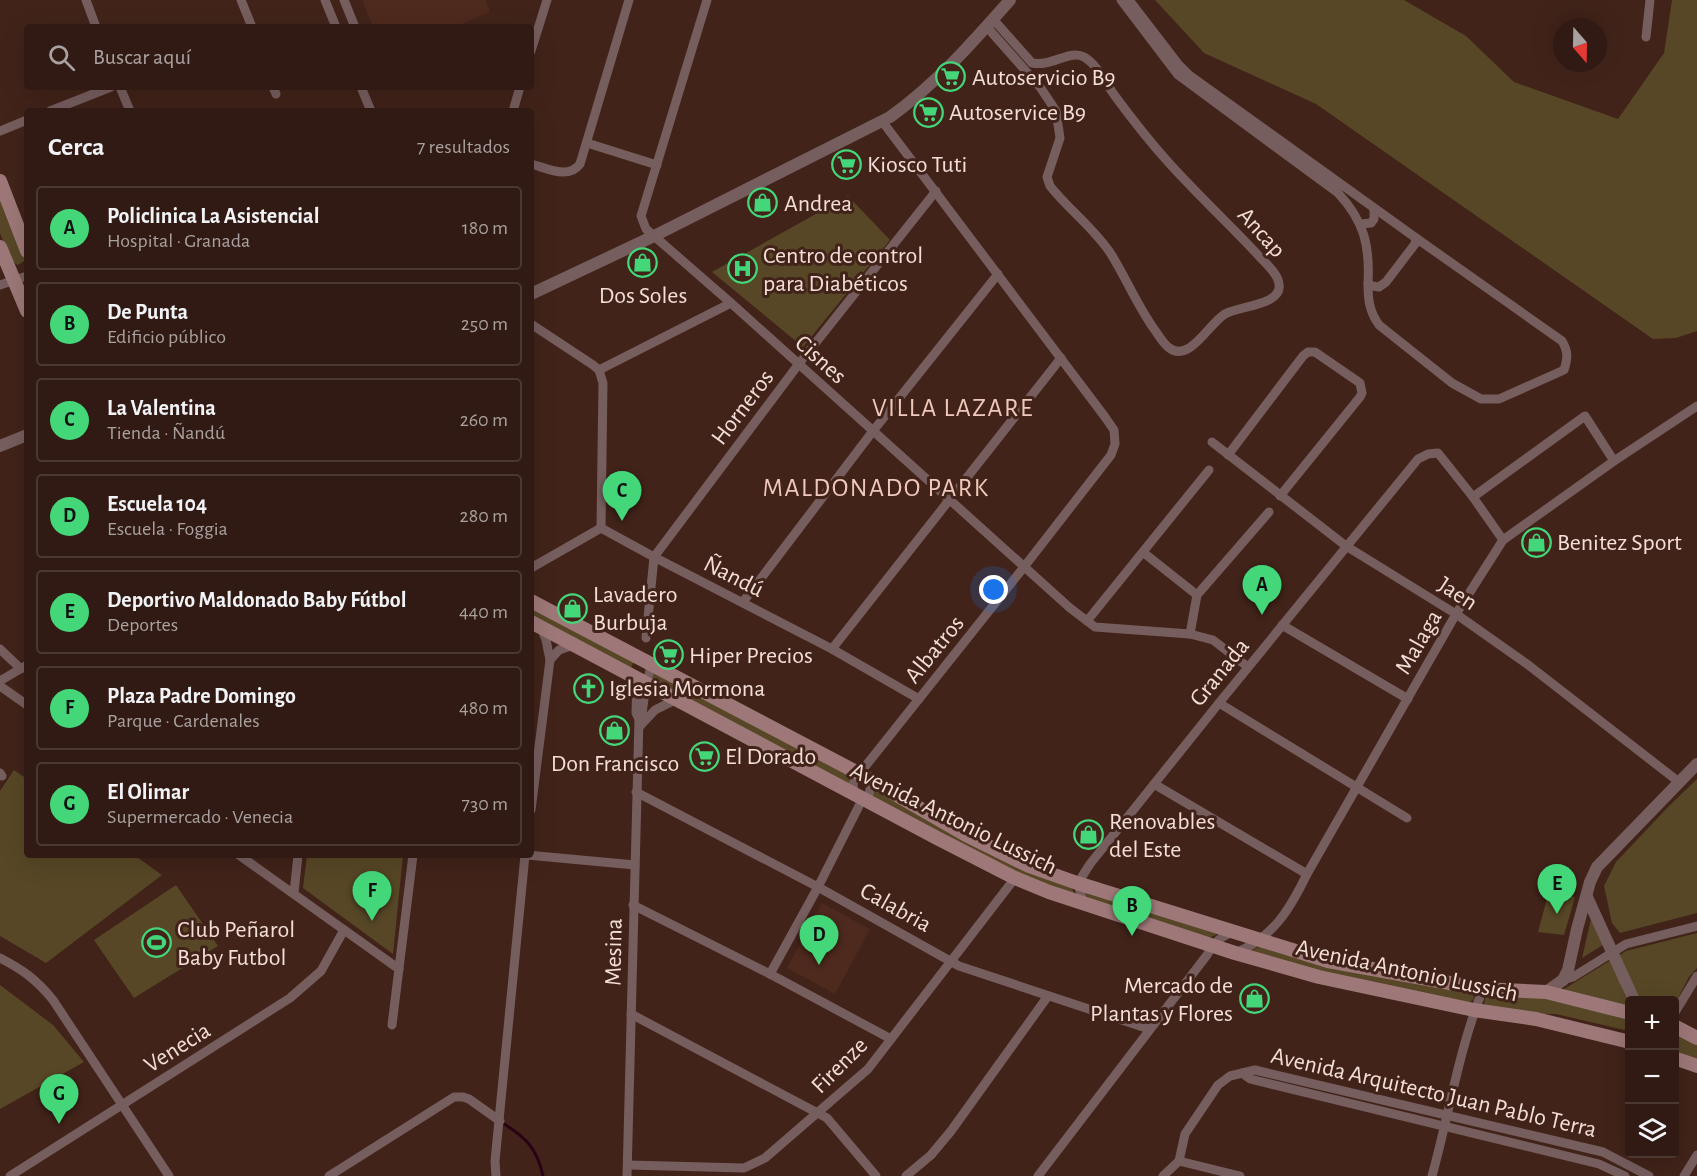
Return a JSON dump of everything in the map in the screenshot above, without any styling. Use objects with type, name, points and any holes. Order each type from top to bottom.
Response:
[{"type":"main road","points":[[0,181],[24,243]]},
{"type":"main road","points":[[0,247],[7,283],[24,307]]},
{"type":"main road","name":"Avenida Antonio Lussich","points":[[534,603],[866,777],[966,835],[1029,866],[1328,961],[1483,989],[1546,992],[1625,1012]]},
{"type":"main road","name":"Avenida Antonio Lussich","points":[[536,624],[1015,878],[1212,946],[1347,984],[1474,1010],[1536,1019],[1625,1041]]},
{"type":"main road","points":[[1679,1029],[1697,1038]]},
{"type":"main road","points":[[1679,1060],[1697,1066]]},
{"type":"street","points":[[86,0],[95,24]]},
{"type":"street","points":[[241,0],[251,24]]},
{"type":"street","points":[[325,0],[335,24]]},
{"type":"street","points":[[344,0],[354,24]]},
{"type":"street","points":[[534,41],[547,0]]},
{"type":"street","points":[[534,165],[566,173],[575,171],[580,164],[628,0]]},
{"type":"street","points":[[654,236],[646,229],[641,216],[707,0]]},
{"type":"street","points":[[534,293],[654,236],[882,121],[916,99],[938,79],[1010,0]]},
{"type":"street","points":[[1121,0],[1178,75],[1338,193],[1350,206],[1361,224],[1369,262],[1368,301],[1372,315],[1379,325],[1452,382],[1481,399],[1499,399],[1564,370],[1568,360],[1567,349],[1562,341],[1189,75],[1129,0]]},
{"type":"street","points":[[1646,37],[1650,0]]},
{"type":"street","name":"Ancap","points":[[990,23],[1028,66],[1056,111],[1060,138],[1047,177],[1050,186],[1110,252],[1140,308],[1168,347],[1179,351],[1190,349],[1216,320],[1226,313],[1241,307],[1270,301],[1275,297],[1280,291],[1280,285],[1273,273],[1234,229],[1169,163],[1090,61],[1074,55],[1053,63],[1028,66]]},
{"type":"street","points":[[58,108],[103,90]]},
{"type":"street","points":[[121,90],[129,108]]},
{"type":"street","points":[[362,90],[370,108]]},
{"type":"street","points":[[514,108],[519,90]]},
{"type":"street","points":[[0,131],[24,121]]},
{"type":"street","points":[[832,649],[1061,358],[882,121]]},
{"type":"street","points":[[587,143],[657,165]]},
{"type":"street","name":"Horneros","points":[[654,557],[798,365],[936,191]]},
{"type":"street","points":[[1361,224],[1371,223],[1374,219],[1374,209]]},
{"type":"street","name":"Cisnes","points":[[654,236],[1070,608],[1088,621]]},
{"type":"street","points":[[1368,283],[1379,287],[1386,282],[1415,244],[1416,238]]},
{"type":"street","points":[[742,603],[873,431],[998,274]]},
{"type":"street","points":[[7,283],[24,277]]},
{"type":"street","points":[[599,370],[731,303]]},
{"type":"street","points":[[534,326],[593,364],[599,370],[603,382],[601,528],[534,566]]},
{"type":"street","points":[[1228,455],[1308,352],[1315,352],[1360,383],[1362,393],[1360,397],[1280,496]]},
{"type":"street","name":"Albatros","points":[[858,796],[853,784],[866,777],[919,699],[1111,455],[1115,444],[1114,430],[1061,358]]},
{"type":"street","name":"Malaga","points":[[1235,953],[1259,940],[1292,906],[1306,874],[1456,614],[1503,540],[1614,461],[1697,406]]},
{"type":"street","points":[[1503,540],[1473,497],[1585,417],[1614,461]]},
{"type":"street","points":[[0,447],[24,436]]},
{"type":"street","points":[[0,447],[24,441]]},
{"type":"street","name":"Jaen","points":[[1212,442],[1347,546],[1456,614],[1527,664],[1679,782]]},
{"type":"street","name":"Granada","points":[[1077,883],[1219,703],[1418,459],[1428,454],[1438,453],[1473,497]]},
{"type":"street","points":[[1209,470],[1088,621],[1095,627],[1190,634],[1213,640],[1248,667]]},
{"type":"street","points":[[1190,634],[1197,596],[1269,512]]},
{"type":"street","name":"Ñandú","points":[[601,528],[832,649],[919,699]]},
{"type":"street","points":[[1144,553],[1197,596]]},
{"type":"street","points":[[646,638],[654,557]]},
{"type":"street","points":[[534,786],[550,660],[546,640],[536,624]]},
{"type":"street","points":[[1282,625],[1408,699]]},
{"type":"street","points":[[550,660],[559,650],[574,645]]},
{"type":"street","points":[[0,649],[24,667],[0,684],[24,703]]},
{"type":"street","name":"Mesina","points":[[627,1176],[639,724],[636,712],[642,682],[649,680],[649,663]]},
{"type":"street","points":[[639,724],[655,710],[677,699]]},
{"type":"street","points":[[1219,703],[1407,818]]},
{"type":"street","points":[[1563,980],[1590,882],[1597,867],[1697,764]]},
{"type":"street","points":[[770,974],[818,887],[858,796],[869,794],[866,777]]},
{"type":"street","points":[[1154,784],[1306,874]]},
{"type":"street","name":"Calabria","points":[[636,792],[818,887],[952,960],[959,966],[1149,1029]]},
{"type":"street","points":[[534,856],[635,865]]},
{"type":"street","points":[[243,858],[399,969]]},
{"type":"street","points":[[294,894],[298,858]]},
{"type":"street","points":[[392,1025],[413,858]]},
{"type":"street","points":[[496,1176],[495,1161],[526,858]]},
{"type":"street","name":"Firenze","points":[[628,1165],[744,1168],[765,1158],[868,1069],[1015,878]]},
{"type":"street","points":[[1077,883],[1085,904]]},
{"type":"street","points":[[1587,897],[1632,996]]},
{"type":"street","points":[[633,904],[891,1039]]},
{"type":"street","points":[[1546,992],[1626,944],[1697,926]]},
{"type":"street","name":"Venecia","points":[[10,1176],[290,998],[321,971],[344,930]]},
{"type":"street","points":[[1038,1176],[1212,946],[1218,939],[1234,932]]},
{"type":"street","points":[[0,958],[27,972],[53,1000],[170,1176]]},
{"type":"street","points":[[1679,1006],[1697,976]]},
{"type":"street","points":[[1432,1176],[1449,1115],[1470,1020],[1483,989]]},
{"type":"street","points":[[906,1176],[931,1155],[951,1131],[1048,996]]},
{"type":"street","points":[[631,1014],[827,1118],[876,1176]]},
{"type":"street","name":"Avenida Arquitecto Juan Pablo Terra","points":[[1242,1073],[1255,1070],[1603,1152],[1649,1176]]},
{"type":"street","points":[[1163,1176],[1179,1161],[1185,1134],[1223,1080],[1242,1073]]},
{"type":"street","name":"Avenida Arquitecto Juan Pablo Terra","points":[[1242,1073],[1250,1079],[1599,1164],[1625,1176]]},
{"type":"street","points":[[329,1176],[454,1097],[469,1099],[500,1120]]},
{"type":"street","points":[[1684,1176],[1697,1155]]},
{"type":"street","points":[[1179,1161],[1240,1176]]},
{"type":"shaded area","points":[[362,0],[485,0],[490,12],[462,24],[372,24]]},
{"type":"shaded area","points":[[1155,0],[1404,0],[1466,36],[1514,82],[1618,119],[1664,53],[1672,0],[1697,0],[1697,331],[1676,338],[1653,339],[1316,104],[1204,53]]},
{"type":"shaded area","points":[[0,195],[24,254],[24,261],[18,265],[11,261],[0,233]]},
{"type":"shaded area","points":[[848,196],[890,240],[803,347],[712,272]]},
{"type":"shaded area","points":[[534,610],[634,661],[630,670],[534,619]]},
{"type":"shaded area","points":[[654,672],[853,775],[849,786],[652,681]]},
{"type":"shaded area","points":[[14,770],[24,777],[24,858],[138,858],[162,875],[46,963],[0,936],[0,791]]},
{"type":"shaded area","points":[[1697,779],[1697,913],[1620,933],[1612,923],[1604,886],[1616,862]]},
{"type":"shaded area","points":[[875,788],[1070,885],[1076,896],[1015,872],[870,797]]},
{"type":"shaded area","points":[[307,858],[403,858],[393,954],[303,888]]},
{"type":"shaded area","name":"Club Peñarol Baby Futbol","points":[[176,885],[218,946],[134,998],[94,940]]},
{"type":"shaded area","points":[[1083,889],[1220,933],[1209,938],[1089,900]]},
{"type":"shaded area","points":[[1549,891],[1575,897],[1564,935],[1538,932]]},
{"type":"shaded area","points":[[822,903],[870,929],[835,994],[787,968]]},
{"type":"shaded area","points":[[1591,919],[1603,945],[1582,958]]},
{"type":"shaded area","points":[[1697,933],[1697,968],[1689,977],[1679,996],[1637,996],[1618,956],[1626,951]]},
{"type":"shaded area","points":[[1261,946],[1473,993],[1474,999],[1469,1003],[1325,974],[1250,951]]},
{"type":"shaded area","points":[[1611,960],[1625,996],[1625,1005],[1563,990]]},
{"type":"shaded area","points":[[0,985],[53,1025],[84,1062],[0,1109]]},
{"type":"shaded area","points":[[1491,995],[1537,997],[1625,1017],[1625,1030],[1556,1014],[1529,1014],[1484,1006],[1485,998]]},
{"type":"shaded area","points":[[1679,1033],[1697,1042],[1697,1062],[1679,1055]]},
{"type":"waterway","points":[[501,1122],[529,1144],[537,1157],[543,1176]]},
{"type":"place","name":"Autoservicio B9","points":[[951,77]]},
{"type":"place","name":"Autoservice B9","points":[[928,112]]},
{"type":"place","name":"Kiosco Tuti","points":[[846,164]]},
{"type":"place","name":"Andrea","points":[[763,203]]},
{"type":"place","name":"Dos Soles","points":[[643,262]]},
{"type":"place","name":"Centro de control para Diabéticos","points":[[742,269]]},
{"type":"place","name":"La Valentina","points":[[622,521]]},
{"type":"place","name":"Benitez Sport","points":[[1536,542]]},
{"type":"place","name":"Lavadero Burbuja","points":[[572,608]]},
{"type":"place","name":"Policlinica La Asistencial","points":[[1262,615]]},
{"type":"place","name":"Hiper Precios","points":[[668,655]]},
{"type":"place","name":"Iglesia Mormona","points":[[588,688]]},
{"type":"place","name":"Don Francisco","points":[[615,730]]},
{"type":"place","name":"El Dorado","points":[[704,756]]},
{"type":"place","name":"Renovables del Este","points":[[1088,835]]},
{"type":"place","name":"Deportivo Maldonado Baby Fútbol","points":[[1557,914]]},
{"type":"place","name":"Plaza Padre Domingo","points":[[372,921]]},
{"type":"place","name":"De Punta","points":[[1132,936]]},
{"type":"place","name":"Club Peñarol Baby Futbol","points":[[156,943]]},
{"type":"place","name":"Escuela 104","points":[[819,965]]},
{"type":"place","name":"Mercado de Plantas y Flores","points":[[1254,999]]},
{"type":"place","name":"El Olimar","points":[[59,1124]]},
{"type":"district","name":"VILLA LAZARE","points":[[953,407]]},
{"type":"district","name":"MALDONADO PARK","points":[[876,487]]}]
